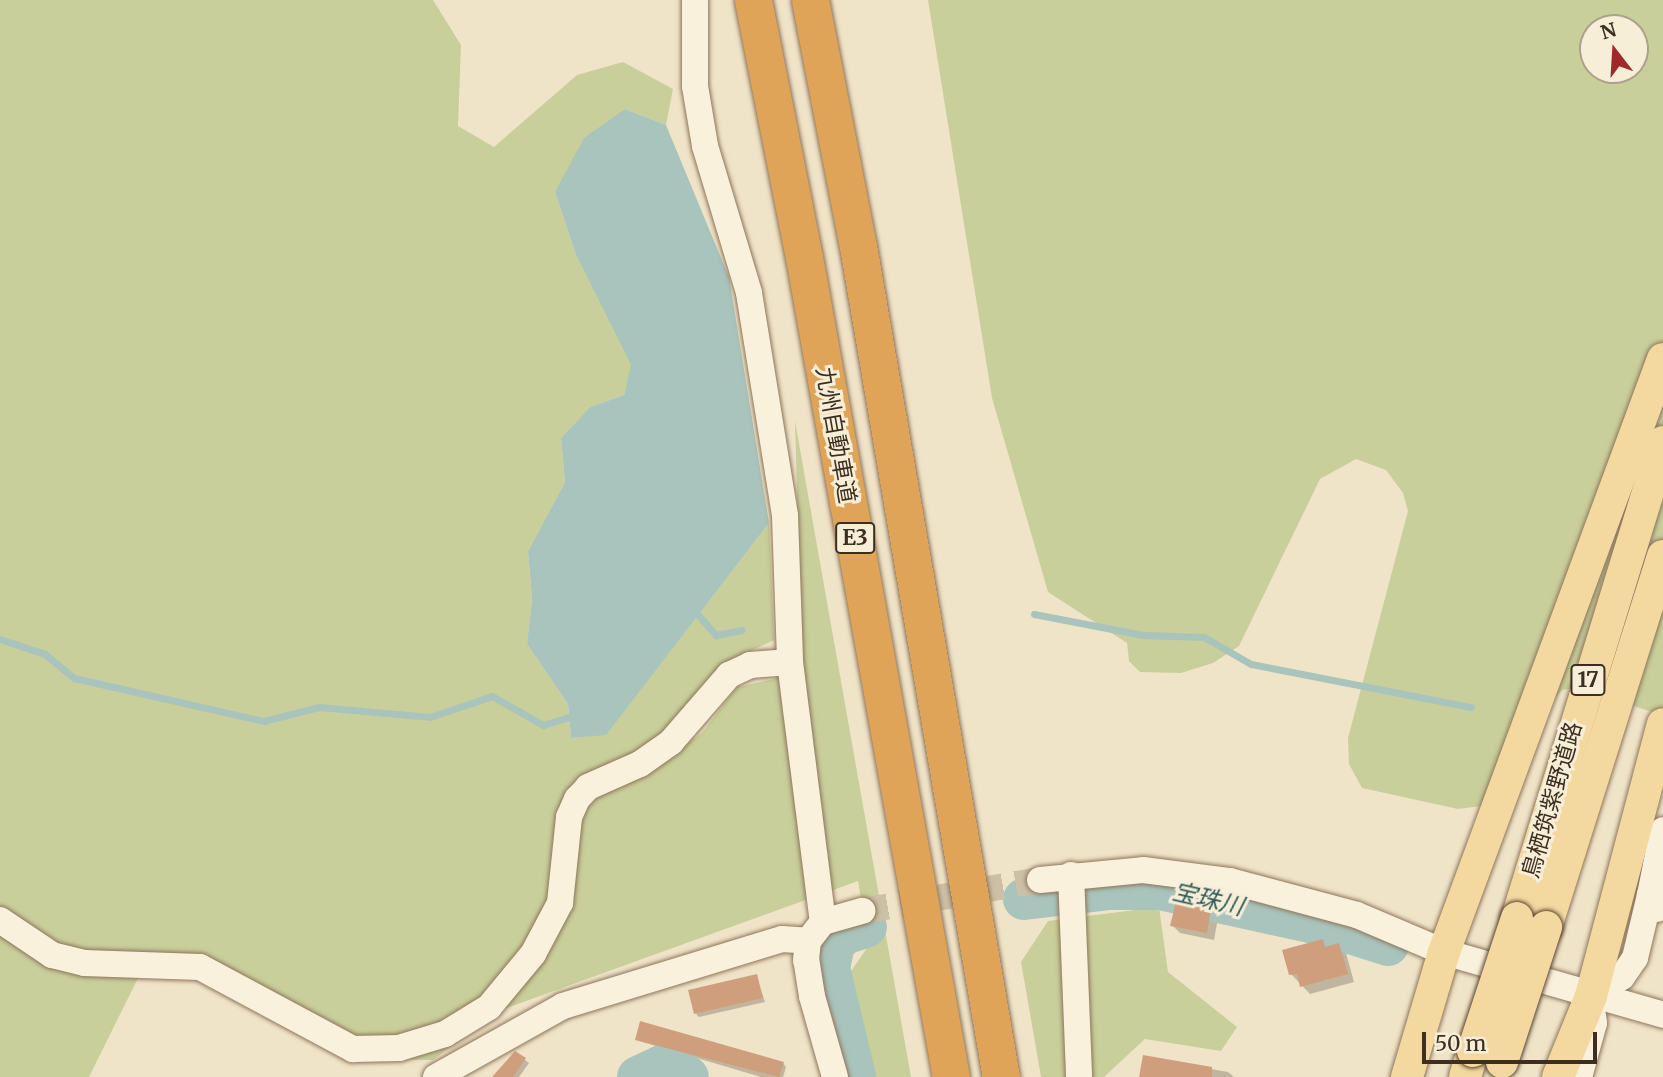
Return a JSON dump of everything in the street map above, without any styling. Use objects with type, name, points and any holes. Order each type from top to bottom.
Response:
[{"type":"highway","name":"九州自動車道","points":[[753,0],[804,257],[951,1077]]},
{"type":"highway","name":"E3","points":[[810,0],[858,246],[1000,1077]]},
{"type":"main road","points":[[1407,1077],[1444,952],[1663,359]]},
{"type":"main road","name":"鳥栖筑紫野道路","points":[[1532,922],[1663,442]]},
{"type":"main road","name":"鳥栖筑紫野道路","points":[[1484,1067],[1532,922],[1663,556]]},
{"type":"main road","points":[[1558,1077],[1591,996],[1663,724]]},
{"type":"street","points":[[695,0],[695,86],[705,146],[749,293],[785,516],[790,662],[815,931],[806,960],[812,996],[835,1077]]},
{"type":"street","points":[[0,920],[52,955],[74,961],[200,967],[353,1049],[399,1048],[445,1034],[489,1007],[533,954],[560,903],[569,817],[577,799],[589,787],[640,764],[671,742],[729,675],[750,665],[790,662]]},
{"type":"street","points":[[1591,996],[1622,977],[1635,958],[1656,904],[1663,830]]},
{"type":"street","points":[[1040,880],[1072,888],[1143,870],[1230,881],[1357,915],[1444,952],[1663,1015]]},
{"type":"street","points":[[1072,888],[1079,1077]]},
{"type":"street","points":[[436,1077],[563,1006],[815,931],[862,911]]},
{"type":"street","points":[[1579,1077],[1594,1023],[1591,996]]},
{"type":"green space","points":[[0,0],[433,0],[461,45],[458,126],[494,147],[577,75],[623,62],[673,89],[666,125],[625,109],[555,192],[576,255],[632,365],[624,395],[590,407],[561,438],[565,482],[528,551],[532,599],[527,644],[568,704],[571,738],[606,734],[769,523],[774,640],[723,664],[618,790],[702,733],[737,687],[802,673],[795,421],[911,1077],[864,1077],[849,974],[869,945],[858,881],[498,1011],[433,1060],[347,1059],[213,978],[142,970],[89,1077],[0,1077]]},
{"type":"green space","points":[[928,0],[1663,0],[1663,716],[1580,687],[1562,690],[1545,711],[1490,805],[1458,809],[1362,788],[1349,764],[1348,738],[1408,511],[1403,493],[1386,470],[1356,459],[1320,479],[1239,646],[1213,663],[1181,673],[1140,672],[1129,661],[1127,643],[1048,592],[992,398]]},
{"type":"green space","points":[[1159,907],[1168,972],[1237,1027],[1221,1051],[1145,1039],[1104,1077],[1041,1077],[1021,962],[1048,921]]},
{"type":"water","points":[[625,109],[666,125],[729,277],[769,523],[606,735],[571,738],[568,704],[527,644],[532,599],[528,551],[565,482],[561,438],[590,407],[624,395],[631,365],[576,255],[555,192],[584,138]]},
{"type":"building","points":[[1176,902],[1211,909],[1207,933],[1170,926]]},
{"type":"building","points":[[1323,939],[1325,947],[1339,943],[1348,974],[1300,987],[1297,974],[1289,975],[1282,950]]},
{"type":"building","points":[[757,974],[763,998],[694,1014],[688,990]]},
{"type":"building","points":[[640,1021],[784,1062],[779,1077],[635,1040]]},
{"type":"building","points":[[515,1051],[526,1058],[513,1077],[492,1077]]},
{"type":"building","points":[[1143,1055],[1212,1067],[1212,1077],[1139,1077]]},
{"type":"waterway","points":[[693,609],[716,635],[742,630]]},
{"type":"waterway","points":[[1034,614],[1143,635],[1204,637],[1251,664],[1471,707]]},
{"type":"waterway","points":[[0,639],[45,654],[74,678],[264,721],[319,707],[430,717],[492,696],[543,725],[578,714]]},
{"type":"waterway","name":"宝珠川","points":[[1024,899],[1110,889],[1160,889],[1328,926],[1388,945]]},
{"type":"waterway","name":"宝珠川","points":[[855,1077],[829,968],[834,944],[844,934],[866,927]]},
{"type":"waterway","name":"宝珠川","points":[[638,1077],[662,1066],[688,1077]]},
{"type":"tunnel","points":[[862,911],[1040,880]]}]
